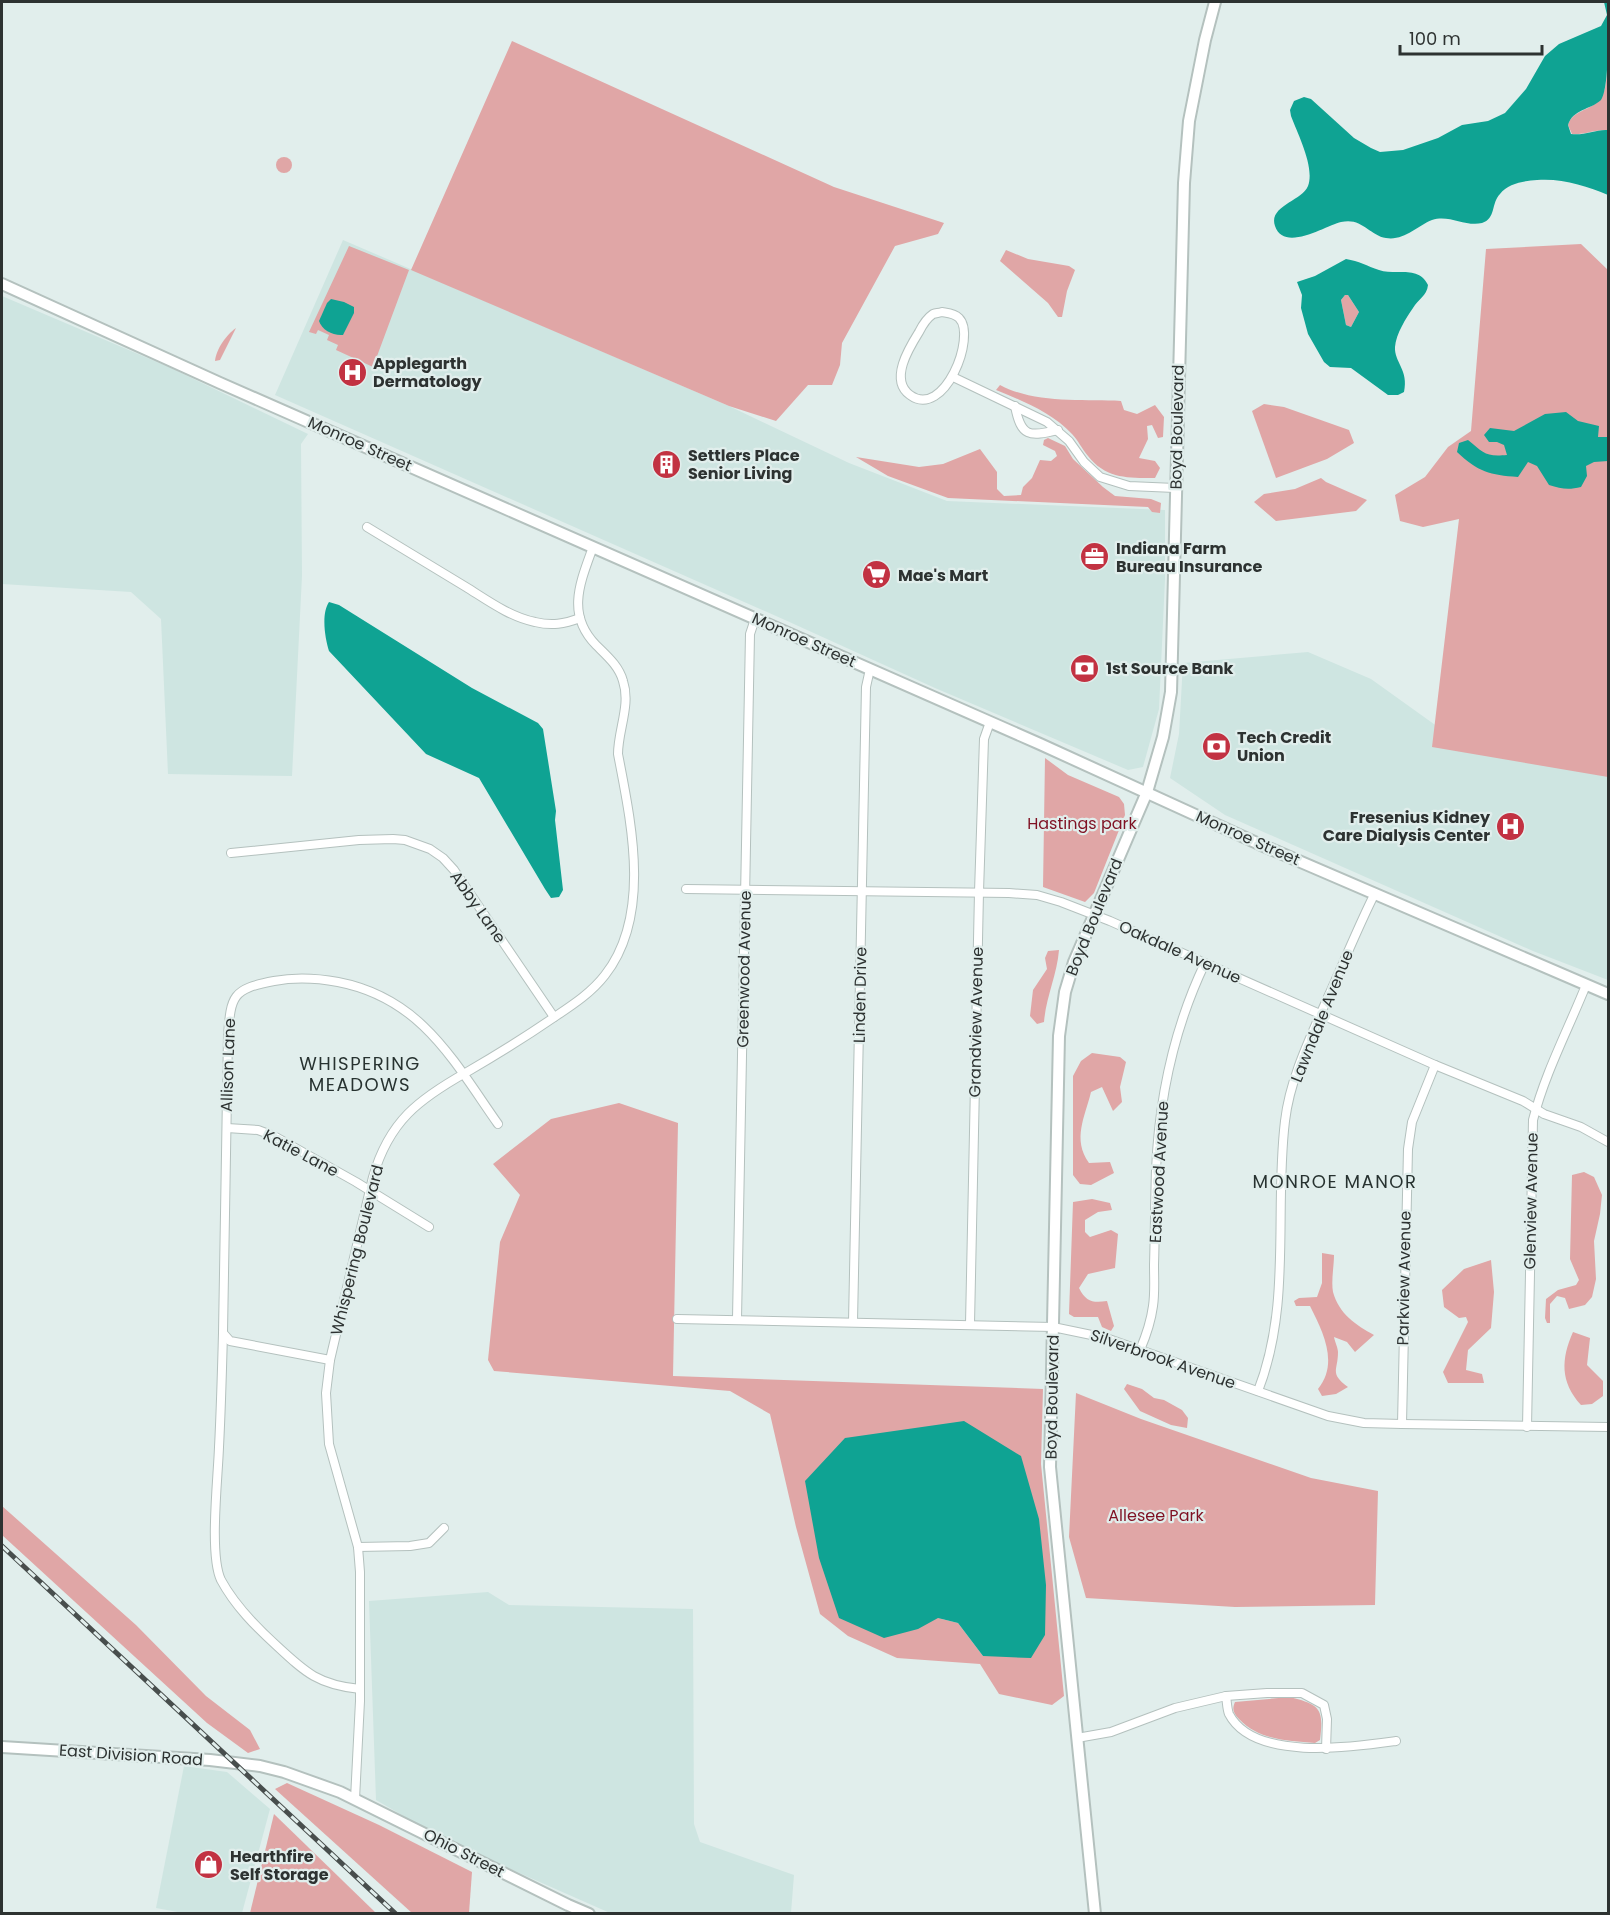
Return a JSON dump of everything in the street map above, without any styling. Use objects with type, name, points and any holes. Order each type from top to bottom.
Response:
[{"type":"street","name":"Boyd Boulevard","points":[[1095,1914],[1050,1467],[1059,1036],[1065,992],[1074,962],[1147,792],[1163,737],[1171,692],[1184,183],[1189,121],[1215,2]]},
{"type":"street","name":"Monroe Street","points":[[2,284],[990,722],[1259,844],[1608,994]]},
{"type":"street","points":[[942,312],[952,313],[961,320],[965,331],[962,351],[953,377],[937,396],[925,400],[913,397],[904,388],[901,372],[905,356],[923,325],[932,315],[942,312]]},
{"type":"street","points":[[953,377],[1047,422],[1069,441],[1084,462],[1100,477],[1130,486],[1175,488]]},
{"type":"street","points":[[1015,406],[1018,422],[1024,432],[1032,435],[1058,430]]},
{"type":"street","points":[[367,526],[496,605],[534,622],[550,624],[564,624],[580,618],[577,601],[593,547]]},
{"type":"street","name":"Whispering Boulevard","points":[[355,1799],[360,1689],[361,1590],[358,1547],[329,1444],[326,1393],[330,1360],[355,1247],[380,1154],[387,1140],[404,1116],[425,1097],[517,1043],[588,993],[611,968],[627,928],[633,902],[634,842],[618,754],[618,739],[626,693],[619,670],[590,638],[581,625],[580,618]]},
{"type":"street","name":"Greenwood Avenue","points":[[737,1319],[750,634],[755,619]]},
{"type":"street","name":"Linden Drive","points":[[853,1322],[866,687],[870,669]]},
{"type":"street","name":"Grandview Avenue","points":[[970,1324],[984,739],[990,722]]},
{"type":"street","name":"Abby Lane","points":[[231,854],[379,838],[405,840],[430,849],[454,870],[554,1017]]},
{"type":"street","name":"Oakdale Avenue","points":[[686,889],[979,892],[1037,895],[1094,915],[1205,963],[1435,1065],[1523,1101],[1608,1142]]},
{"type":"street","name":"Lawndale Avenue","points":[[1258,1391],[1267,1368],[1278,1310],[1285,1119],[1296,1074],[1320,1014],[1375,893]]},
{"type":"street","name":"Eastwood Avenue","points":[[1140,1350],[1154,1306],[1157,1160],[1164,1090],[1170,1059],[1182,1021],[1205,963]]},
{"type":"street","name":"Allison Lane","points":[[360,1689],[339,1687],[318,1680],[301,1668],[249,1621],[221,1578],[216,1556],[224,1333],[230,1005],[241,991],[265,982],[289,978],[335,981],[369,990],[410,1013],[421,1022],[443,1047],[498,1124]]},
{"type":"street","name":"Glenview Avenue","points":[[1527,1427],[1532,1134],[1536,1109],[1549,1072],[1586,985]]},
{"type":"street","name":"Parkview Avenue","points":[[1401,1425],[1408,1149],[1412,1122],[1435,1065]]},
{"type":"street","name":"Katie Lane","points":[[226,1128],[258,1130],[274,1136],[429,1227]]},
{"type":"street","name":"Silverbrook Avenue","points":[[677,1319],[1053,1326],[1106,1338],[1346,1420],[1401,1425],[1608,1427]]},
{"type":"street","points":[[224,1333],[230,1341],[330,1360]]},
{"type":"street","points":[[358,1547],[410,1546],[429,1543],[444,1528]]},
{"type":"street","points":[[1077,1738],[1111,1732],[1175,1708],[1226,1696],[1302,1693],[1324,1705],[1327,1719],[1326,1749]]},
{"type":"street","points":[[1226,1696],[1228,1713],[1234,1722],[1248,1733],[1277,1744],[1306,1749],[1326,1749],[1396,1741]]},
{"type":"street","name":"East Division Road","points":[[2,1747],[210,1760],[260,1766],[305,1778],[340,1792]]},
{"type":"street","name":"Ohio Street","points":[[340,1792],[589,1914]]},
{"type":"shaded area","points":[[1604,2],[1608,2],[1608,38],[1604,93],[1601,100],[1574,116],[1568,125],[1571,134],[1608,130],[1608,195],[1565,181],[1532,180],[1517,183],[1503,190],[1489,218],[1482,223],[1445,218],[1432,220],[1405,235],[1393,238],[1380,236],[1360,224],[1348,221],[1296,237],[1280,234],[1275,226],[1276,213],[1305,191],[1310,178],[1305,151],[1291,116],[1290,110],[1294,101],[1304,97],[1311,99],[1354,138],[1371,148],[1380,152],[1403,150],[1438,138],[1462,125],[1488,121],[1505,113],[1526,89],[1545,56],[1559,44],[1601,26],[1607,15]]},
{"type":"shaded area","points":[[343,240],[729,406],[849,463],[947,501],[1165,510],[1165,579],[1159,709],[1143,767],[1128,770],[935,688],[275,395]]},
{"type":"shaded area","points":[[1346,259],[1386,272],[1413,273],[1424,279],[1428,285],[1426,292],[1407,316],[1395,347],[1405,378],[1404,392],[1398,395],[1388,395],[1351,368],[1330,367],[1324,362],[1308,334],[1301,308],[1302,295],[1297,282],[1315,276]],"holes":[[[1348,295],[1359,312],[1351,327],[1346,325],[1341,300]]]},
{"type":"shaded area","points":[[2,296],[171,368],[308,434],[301,444],[302,576],[292,776],[168,774],[161,619],[131,592],[2,584]]},
{"type":"shaded area","points":[[331,299],[354,307],[354,313],[343,335],[328,332],[319,321]]},
{"type":"shaded area","points":[[1566,412],[1578,421],[1599,426],[1598,437],[1608,437],[1608,461],[1594,462],[1586,466],[1587,476],[1581,487],[1565,489],[1549,485],[1537,466],[1528,462],[1518,477],[1492,473],[1471,464],[1457,452],[1459,443],[1468,440],[1485,453],[1507,455],[1504,445],[1489,442],[1484,435],[1490,428],[1514,431],[1545,414]]},
{"type":"shaded area","points":[[329,602],[339,605],[472,688],[538,723],[543,729],[556,811],[563,890],[559,897],[551,898],[479,778],[426,754],[329,651],[324,619]]},
{"type":"shaded area","points":[[1308,652],[1371,679],[1459,742],[1608,768],[1608,980],[1533,951],[1225,815],[1170,778],[1179,734],[1183,663]]},
{"type":"shaded area","points":[[964,1421],[1021,1456],[1039,1519],[1046,1585],[1045,1635],[1031,1658],[983,1656],[958,1623],[938,1618],[918,1629],[884,1638],[839,1618],[819,1558],[805,1481],[845,1438]]},
{"type":"shaded area","points":[[488,1592],[509,1605],[693,1609],[694,1824],[700,1842],[794,1875],[791,1913],[610,1913],[501,1865],[414,1822],[376,1800],[369,1601]]},
{"type":"shaded area","name":"Hearthfire Self Storage","points":[[184,1766],[227,1772],[270,1809],[242,1913],[183,1913],[156,1908]]},
{"type":"green space","points":[[512,41],[834,187],[944,223],[938,234],[895,246],[842,343],[840,365],[832,385],[808,385],[776,421],[729,406],[411,270]]},
{"type":"green space","points":[[1608,63],[1608,130],[1572,134],[1568,125],[1570,120],[1577,113],[1598,101],[1604,92]]},
{"type":"green space","points":[[284,157],[290,159],[292,165],[290,171],[284,173],[278,171],[276,165],[278,159]]},
{"type":"green space","points":[[1581,244],[1608,270],[1608,777],[1432,747],[1459,519],[1423,527],[1400,521],[1395,495],[1425,477],[1448,447],[1471,431],[1486,249]]},
{"type":"green space","points":[[349,246],[409,270],[373,367],[336,350],[338,345],[327,340],[329,335],[318,330],[316,334],[309,332]]},
{"type":"green space","points":[[1006,250],[1028,259],[1069,266],[1075,270],[1067,291],[1062,317],[1058,317],[1048,303],[1000,261]]},
{"type":"green space","points":[[1348,295],[1359,312],[1351,327],[1346,325],[1341,300]]},
{"type":"green space","points":[[236,328],[220,360],[215,361],[222,342]]},
{"type":"green space","points":[[1000,385],[1043,398],[1121,401],[1124,410],[1137,414],[1155,405],[1164,417],[1163,437],[1158,438],[1152,425],[1147,426],[1148,439],[1139,458],[1155,461],[1160,468],[1155,478],[1118,476],[1102,469],[1095,464],[1064,426],[1036,408],[996,390]]},
{"type":"green space","points":[[1264,404],[1284,407],[1349,430],[1354,443],[1327,459],[1276,478],[1252,411]]},
{"type":"green space","points":[[1048,438],[1065,446],[1073,459],[1115,496],[1151,499],[1161,503],[1160,513],[1152,512],[1148,507],[948,498],[888,476],[856,457],[919,467],[943,464],[980,449],[997,472],[997,489],[1004,496],[1021,495],[1023,487],[1032,478],[1040,460],[1051,461],[1057,456],[1055,451],[1043,445],[1044,440]]},
{"type":"green space","points":[[1321,478],[1367,500],[1356,511],[1276,521],[1254,502],[1264,494],[1295,489]]},
{"type":"green space","name":"Hastings park","points":[[1045,758],[1068,775],[1119,797],[1124,804],[1125,815],[1094,893],[1085,902],[1043,887]]},
{"type":"green space","points":[[1059,950],[1044,1022],[1037,1024],[1030,1016],[1033,990],[1047,969],[1045,958],[1048,951]]},
{"type":"green space","points":[[1092,1053],[1120,1057],[1126,1062],[1120,1087],[1122,1102],[1113,1111],[1102,1087],[1091,1092],[1081,1128],[1081,1145],[1089,1163],[1110,1162],[1114,1173],[1091,1185],[1080,1184],[1073,1175],[1073,1076],[1081,1061]]},
{"type":"green space","points":[[619,1103],[678,1123],[673,1376],[1043,1389],[1041,1464],[1064,1696],[1052,1705],[999,1694],[980,1664],[897,1658],[848,1636],[820,1614],[796,1527],[770,1414],[730,1391],[494,1371],[488,1360],[500,1242],[520,1195],[493,1164],[551,1119]],"holes":[[[938,1618],[1045,1635],[983,1656],[958,1623]]]},
{"type":"green space","points":[[1584,1172],[1594,1177],[1602,1195],[1594,1241],[1596,1279],[1592,1297],[1585,1305],[1569,1309],[1565,1298],[1557,1296],[1550,1304],[1550,1323],[1547,1323],[1546,1299],[1558,1290],[1576,1285],[1579,1280],[1570,1259],[1572,1175]]},
{"type":"green space","points":[[1092,1199],[1110,1203],[1112,1210],[1098,1212],[1085,1220],[1085,1232],[1090,1237],[1111,1230],[1118,1234],[1115,1268],[1088,1274],[1079,1288],[1090,1300],[1107,1301],[1114,1326],[1111,1331],[1102,1327],[1098,1317],[1074,1317],[1069,1314],[1073,1202]]},
{"type":"green space","points":[[1322,1253],[1334,1255],[1332,1288],[1339,1307],[1355,1323],[1374,1335],[1355,1352],[1347,1342],[1334,1337],[1338,1352],[1336,1375],[1348,1387],[1336,1394],[1322,1396],[1318,1389],[1324,1379],[1328,1358],[1324,1337],[1310,1306],[1296,1306],[1294,1301],[1299,1298],[1317,1297],[1322,1283]]},
{"type":"green space","points":[[1491,1260],[1494,1292],[1491,1328],[1468,1350],[1466,1370],[1482,1374],[1484,1383],[1448,1383],[1443,1372],[1468,1322],[1466,1317],[1459,1318],[1444,1307],[1442,1290],[1464,1269]]},
{"type":"green space","points":[[1573,1332],[1590,1338],[1587,1365],[1603,1381],[1603,1396],[1592,1404],[1581,1405],[1569,1388],[1566,1379],[1566,1352]]},
{"type":"green space","points":[[1127,1384],[1142,1389],[1154,1398],[1164,1400],[1182,1410],[1188,1418],[1187,1428],[1171,1425],[1140,1411],[1124,1389]]},
{"type":"green space","name":"Allesee Park","points":[[1076,1393],[1141,1419],[1311,1478],[1378,1491],[1375,1605],[1235,1607],[1086,1598],[1069,1537]]},
{"type":"green space","points":[[2,1506],[136,1625],[206,1696],[250,1730],[260,1749],[248,1753],[207,1723],[2,1535]]},
{"type":"green space","points":[[1290,1697],[1318,1709],[1321,1721],[1320,1740],[1315,1743],[1284,1740],[1264,1735],[1247,1726],[1234,1711],[1235,1702]]},
{"type":"green space","points":[[287,1783],[379,1825],[472,1872],[469,1913],[412,1913],[275,1789]]},
{"type":"green space","points":[[274,1814],[376,1913],[250,1913]]},
{"type":"railway","points":[[2,1546],[396,1914]]},
{"type":"place","name":"Applegarth Dermatology","points":[[352,372]]},
{"type":"place","name":"Settlers Place Senior Living","points":[[667,464]]},
{"type":"place","name":"Indiana Farm Bureau Insurance","points":[[1095,557]]},
{"type":"place","name":"Mae's Mart","points":[[877,575]]},
{"type":"place","name":"1st Source Bank","points":[[1085,668]]},
{"type":"place","name":"Tech Credit Union","points":[[1216,746]]},
{"type":"place","name":"Fresenius Kidney Care Dialysis Center","points":[[1511,826]]},
{"type":"place","name":"Hearthfire Self Storage","points":[[209,1865]]},
{"type":"district","name":"WHISPERING MEADOWS","points":[[360,1073]]},
{"type":"district","name":"MONROE MANOR","points":[[1335,1181]]}]
